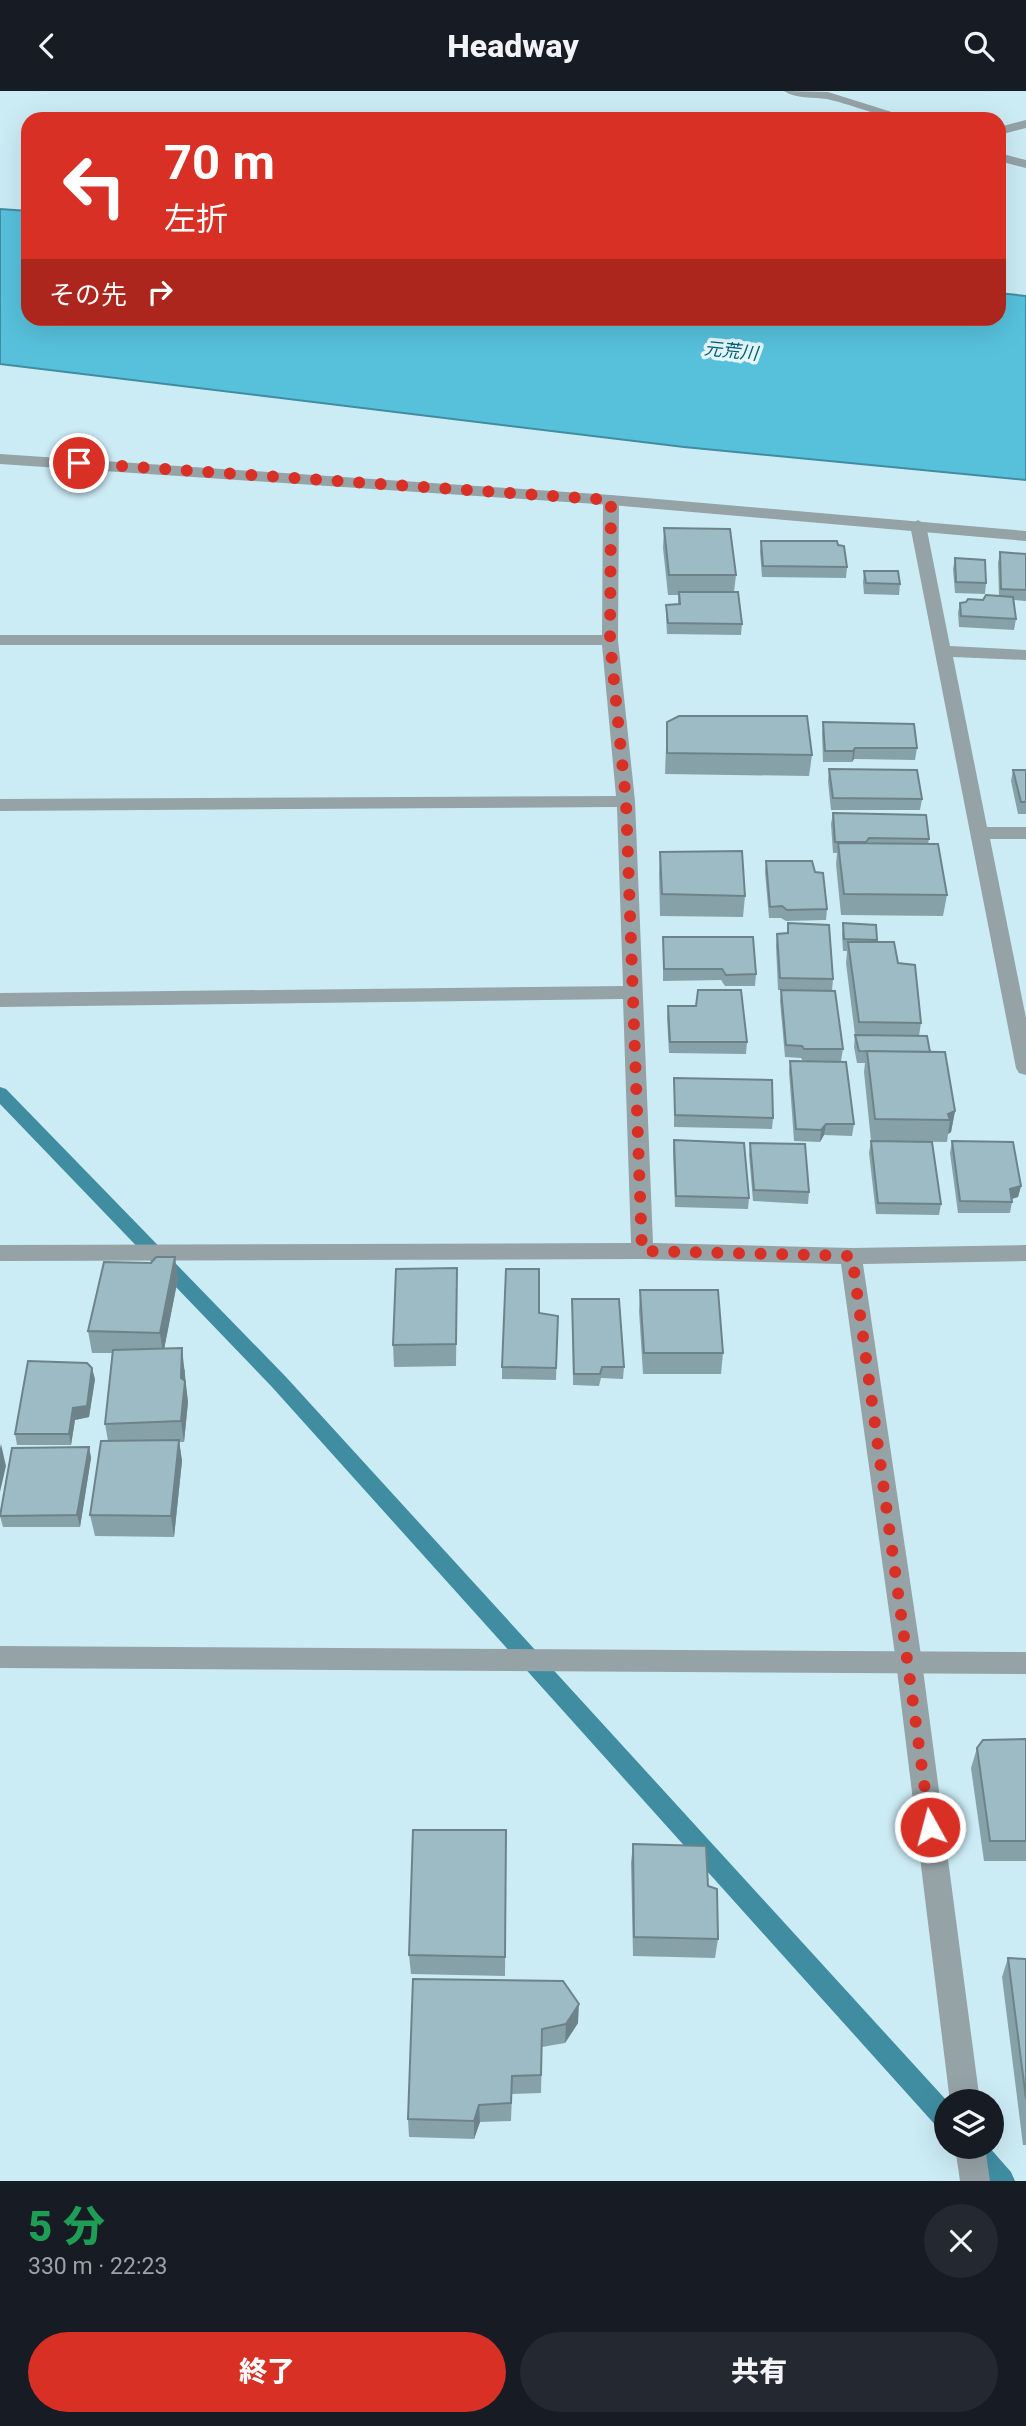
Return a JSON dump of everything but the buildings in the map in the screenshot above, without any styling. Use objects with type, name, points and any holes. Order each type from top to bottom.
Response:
[{"type":"street","points":[[790,91],[828,96],[884,112]]},
{"type":"street","points":[[1006,129],[1026,124]]},
{"type":"street","points":[[1006,159],[1026,164]]},
{"type":"street","points":[[0,460],[611,500],[1026,536]]},
{"type":"street","points":[[611,500],[610,641],[626,801],[642,1251]]},
{"type":"street","points":[[918,525],[979,833],[1020,1010],[1026,1068]]},
{"type":"street","points":[[0,640],[610,641]]},
{"type":"street","points":[[942,651],[1026,655]]},
{"type":"street","points":[[0,805],[626,801]]},
{"type":"street","points":[[979,833],[1026,833]]},
{"type":"street","points":[[0,1000],[632,992]]},
{"type":"street","points":[[0,1252],[642,1251],[852,1256],[1026,1253]]},
{"type":"street","points":[[852,1256],[909,1662],[963,2089]]},
{"type":"street","points":[[0,1657],[1026,1663]]},
{"type":"street","points":[[972,2159],[975,2181]]},
{"type":"water","name":"元荒川","points":[[0,209],[21,210],[21,326],[1006,326],[1006,294],[1026,296],[1026,480],[684,447],[0,364]]},
{"type":"waterway","points":[[0,1093],[279,1382],[934,2105]]},
{"type":"waterway","points":[[983,2159],[1002,2181]]},
{"type":"route","points":[[79,463],[611,500],[610,641],[626,801],[642,1251],[852,1256],[930,1827]]}]
